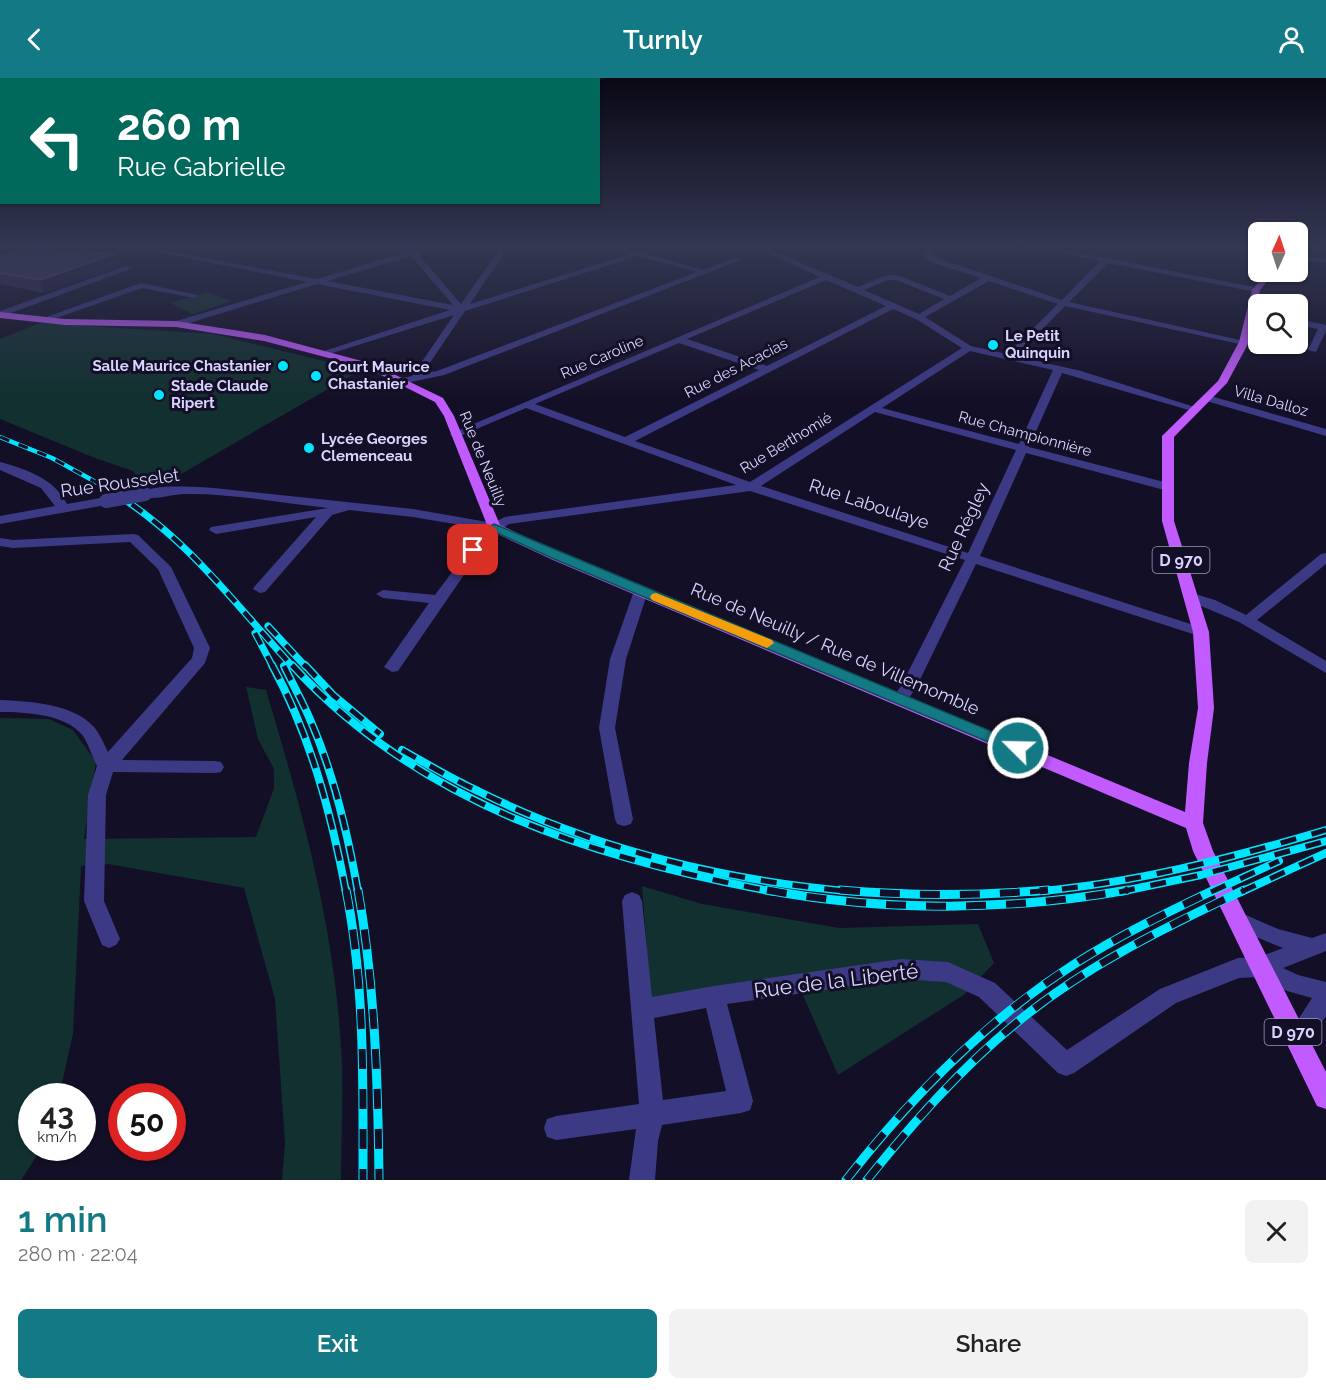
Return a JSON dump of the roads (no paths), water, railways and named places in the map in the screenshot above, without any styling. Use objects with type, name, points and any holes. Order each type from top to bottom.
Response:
[{"type":"main road","name":"Rue de Neuilly","points":[[0,314],[42,320],[176,324],[265,338],[363,365],[400,381],[432,402],[441,405],[456,434],[494,527]]},
{"type":"main road","name":"D 970","points":[[1248,330],[1222,383],[1168,436],[1168,521],[1201,632],[1206,708],[1198,764],[1194,824],[1203,851],[1239,921],[1259,968],[1326,1097]]},
{"type":"main road","name":"Rue de Neuilly / Rue de Villemomble","points":[[494,527],[1194,824]]},
{"type":"street","points":[[0,314],[44,298]]},
{"type":"street","points":[[42,320],[103,298]]},
{"type":"street","points":[[176,324],[259,298]]},
{"type":"street","points":[[403,298],[461,310]]},
{"type":"street","points":[[451,298],[461,310]]},
{"type":"street","points":[[416,376],[469,298]]},
{"type":"street","points":[[323,353],[498,298]]},
{"type":"street","points":[[400,381],[440,373],[635,298]]},
{"type":"street","name":"Rue Caroline","points":[[456,434],[776,298]]},
{"type":"street","points":[[874,298],[919,317],[968,348],[1059,368],[1191,414]]},
{"type":"street","points":[[1049,298],[1244,342]]},
{"type":"street","points":[[1010,357],[1068,298]]},
{"type":"street","points":[[919,317],[951,299]]},
{"type":"street","name":"Rue des Acacias","points":[[626,441],[892,306]]},
{"type":"street","points":[[0,324],[19,317]]},
{"type":"street","points":[[1308,324],[1325,328],[1313,350]]},
{"type":"street","points":[[680,340],[767,369]]},
{"type":"street","name":"Rue Berthomié","points":[[494,527],[505,521],[751,487],[968,348]]},
{"type":"street","name":"Rue Régley","points":[[900,699],[908,688],[973,557],[1059,368]]},
{"type":"street","name":"Villa Dalloz","points":[[1207,398],[1326,433]]},
{"type":"street","name":"Rue Laboulaye","points":[[527,405],[751,487],[1201,632]]},
{"type":"street","name":"Rue Championnière","points":[[874,409],[1168,487]]},
{"type":"street","points":[[0,466],[44,482],[59,499],[63,509]]},
{"type":"street","name":"Rue Rousselet","points":[[0,520],[145,494],[183,490],[413,513],[494,527]]},
{"type":"street","name":"Rue Rousselet","points":[[216,530],[326,514],[354,507]]},
{"type":"street","points":[[260,589],[326,514]]},
{"type":"street","points":[[392,667],[485,534],[494,527]]},
{"type":"street","points":[[0,553],[7,543],[133,538],[164,567],[202,648],[199,659],[106,766],[97,795],[94,900],[109,939]]},
{"type":"street","points":[[1246,622],[1326,556]]},
{"type":"street","points":[[624,819],[607,728],[618,659],[642,591]]},
{"type":"street","points":[[382,594],[437,600]]},
{"type":"street","points":[[1192,597],[1205,600],[1326,668]]},
{"type":"street","points":[[0,706],[19,706],[56,713],[87,730],[106,766]]},
{"type":"street","points":[[106,766],[215,767]]},
{"type":"street","points":[[632,901],[652,1114],[645,1141],[642,1180]]},
{"type":"street","points":[[1239,921],[1274,937],[1319,945]]},
{"type":"street","points":[[1259,968],[1319,945]]},
{"type":"street","name":"Rue de la Liberté","points":[[641,1010],[714,996],[901,969],[948,972],[987,990],[1066,1065],[1168,996],[1238,968],[1259,968]]},
{"type":"street","points":[[1259,968],[1295,984],[1326,992]]},
{"type":"street","points":[[556,1128],[741,1101],[714,996]]},
{"type":"street","points":[[1297,1040],[1326,997]]},
{"type":"railway","points":[[0,437],[52,458],[112,491]]},
{"type":"railway","points":[[110,490],[138,509],[186,550],[229,594],[293,667]]},
{"type":"railway","points":[[268,626],[306,667]]},
{"type":"railway","points":[[255,633],[273,667]]},
{"type":"railway","points":[[272,665],[309,748],[334,833],[346,892]]},
{"type":"railway","points":[[292,665],[342,713],[396,754],[453,789],[514,818],[577,842],[642,862],[775,892]]},
{"type":"railway","points":[[305,665],[333,695],[380,734]]},
{"type":"railway","points":[[284,666],[309,717],[334,786],[358,892]]},
{"type":"railway","points":[[402,750],[459,782],[523,812],[616,846],[712,871],[761,880],[859,892]]},
{"type":"railway","points":[[1030,892],[1143,877],[1253,851],[1326,830]]},
{"type":"railway","points":[[1119,892],[1201,875],[1326,841]]},
{"type":"railway","points":[[1241,892],[1326,853]]},
{"type":"railway","points":[[1211,892],[1279,861]]},
{"type":"railway","points":[[346,890],[360,998],[363,1180]]},
{"type":"railway","points":[[358,890],[368,962],[374,1035],[379,1180]]},
{"type":"railway","points":[[767,890],[857,902],[948,906],[1038,902],[1128,890]]},
{"type":"railway","points":[[840,890],[944,894],[1048,890]]},
{"type":"railway","points":[[846,1180],[896,1119],[950,1063],[1009,1011],[1090,954],[1142,925],[1214,890]]},
{"type":"railway","points":[[867,1180],[955,1079],[994,1042],[1041,1003],[1125,950],[1244,890]]},
{"type":"place","name":"Le Petit Quinquin","points":[[993,345]]},
{"type":"place","name":"Salle Maurice Chastanier","points":[[283,366]]},
{"type":"place","name":"Court Maurice Chastanier","points":[[316,376]]},
{"type":"place","name":"Stade Claude Ripert","points":[[159,395]]},
{"type":"place","name":"Lycée Georges Clemenceau","points":[[309,448]]}]
